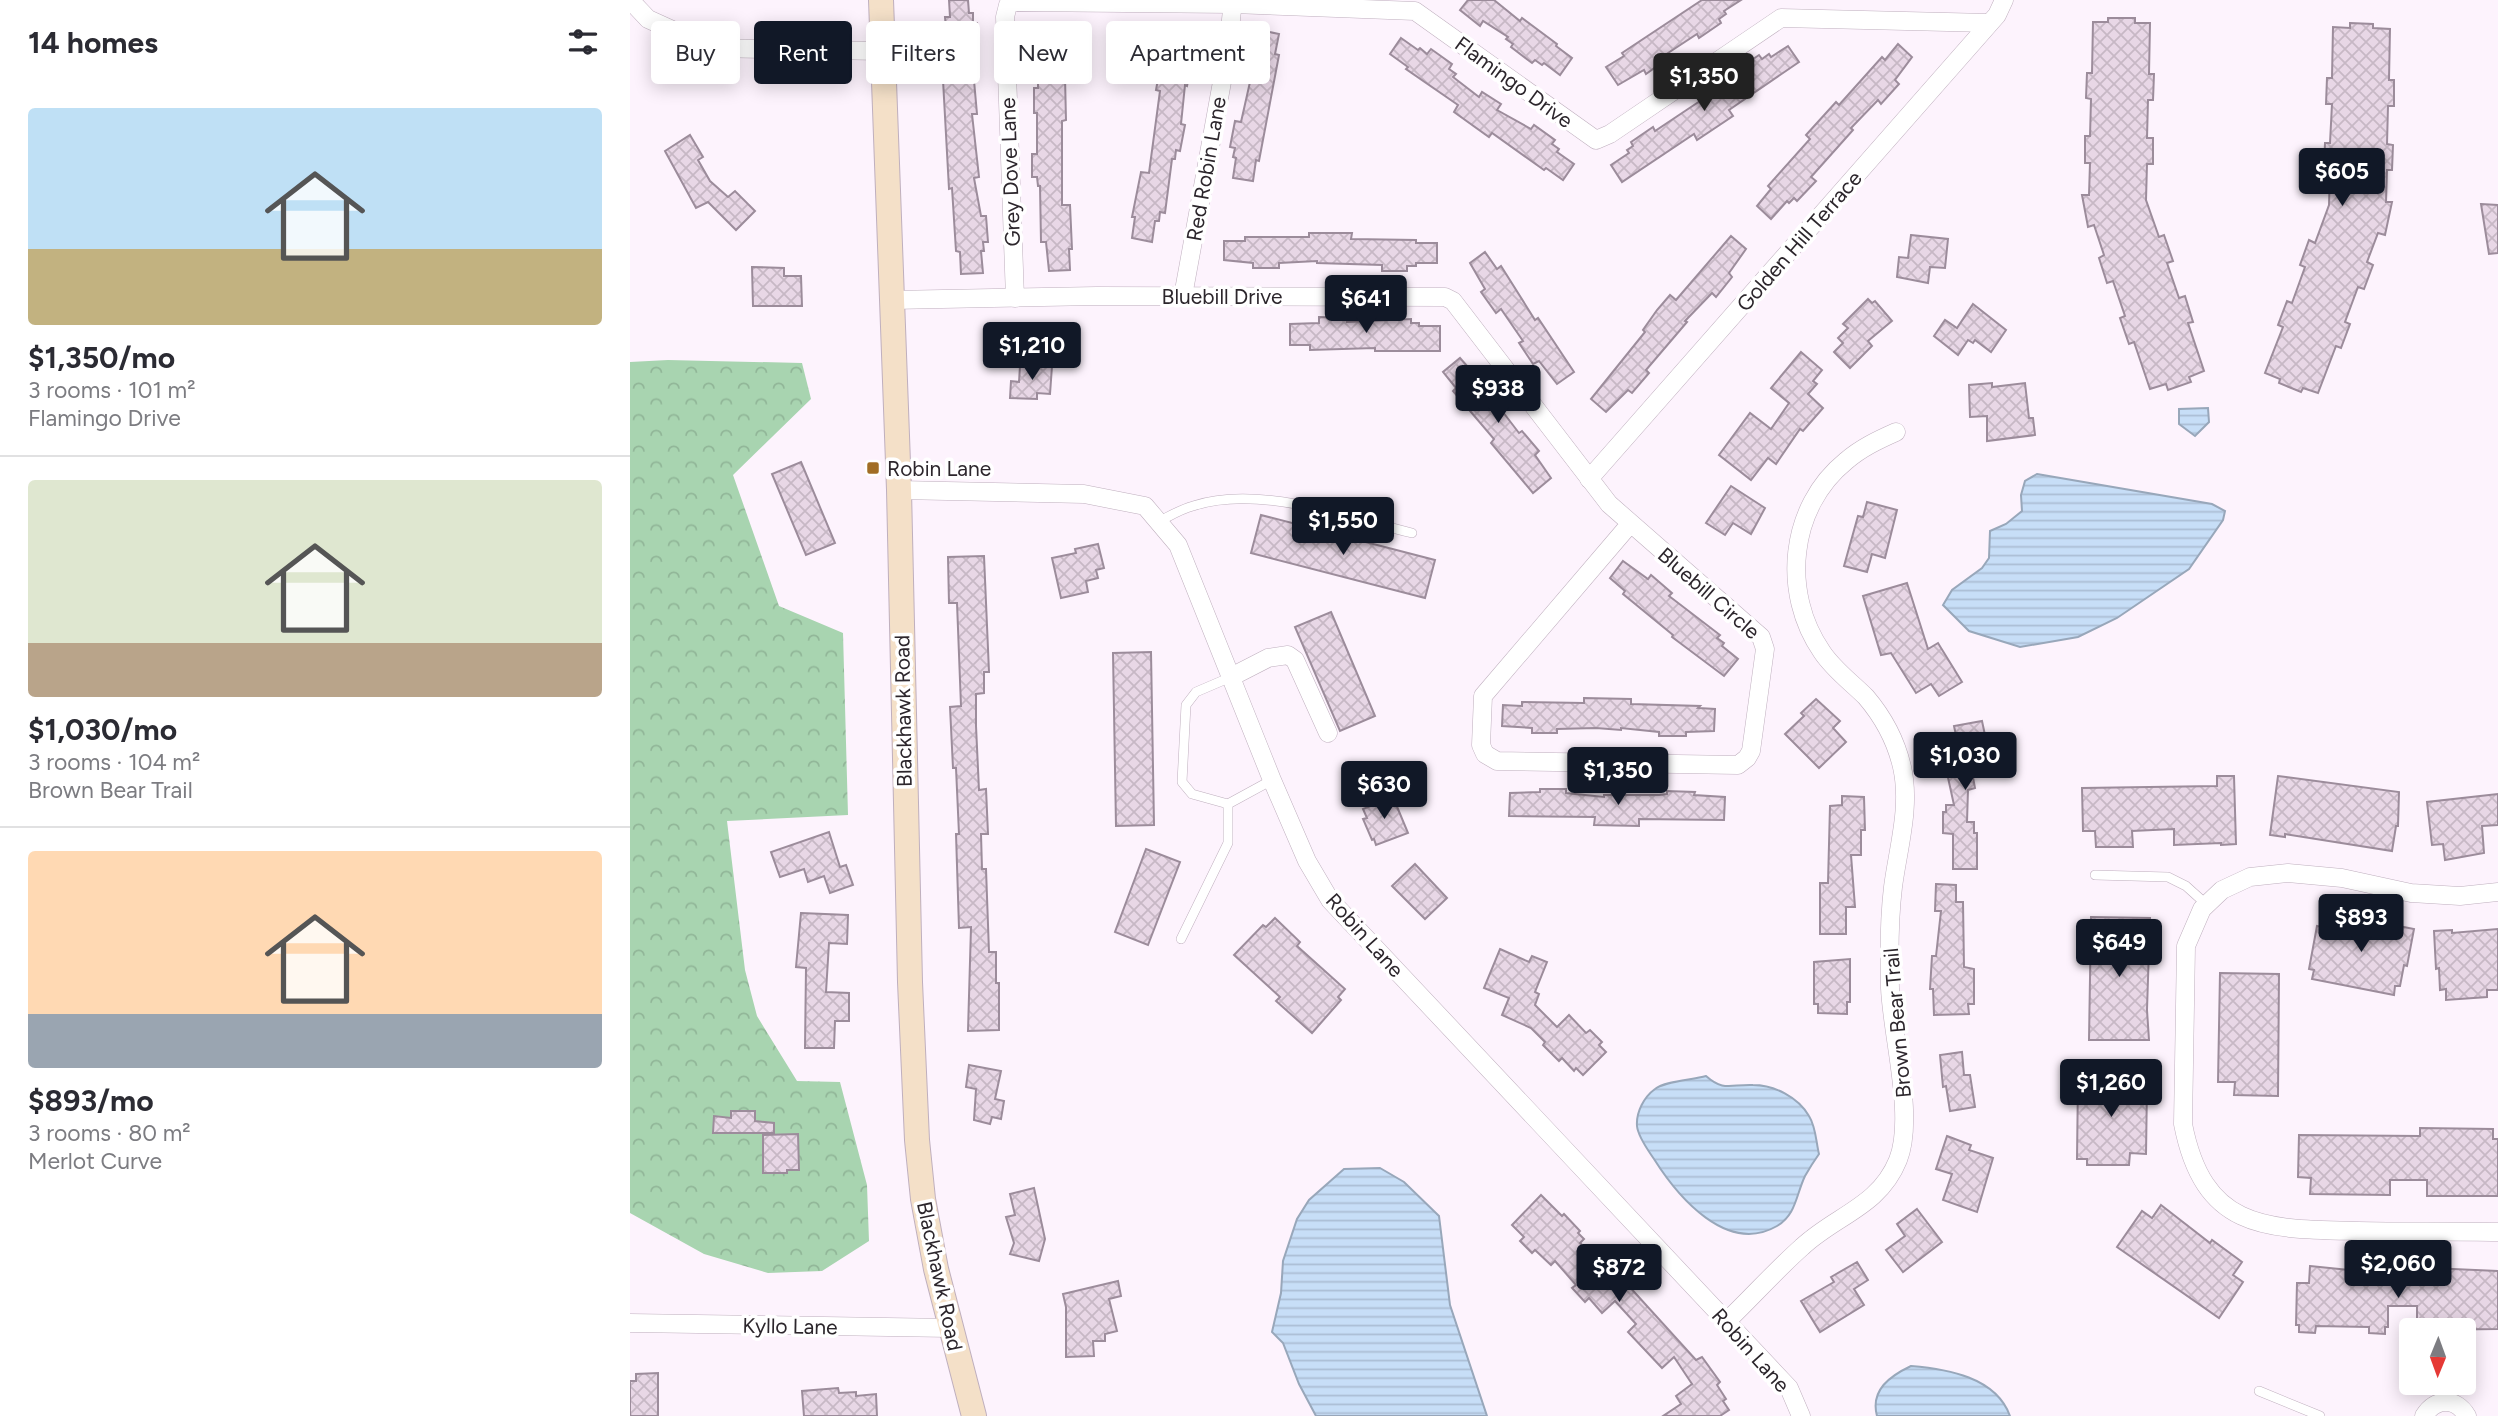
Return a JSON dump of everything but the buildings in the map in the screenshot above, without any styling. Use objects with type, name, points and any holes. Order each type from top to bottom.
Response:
[{"type":"street","points":[[630,0],[648,19],[712,48],[866,51]]},
{"type":"street","name":"Blackhawk Road","points":[[881,0],[882,21]]},
{"type":"street","name":"Golden Hill Terrace","points":[[1589,479],[1989,23],[2002,7],[2004,0]]},
{"type":"street","name":"Flamingo Drive","points":[[1008,5],[1012,2],[1052,1],[1233,2],[1415,11],[1596,140],[1610,134],[1781,18],[1989,23]]},
{"type":"street","name":"Red Robin Lane","points":[[1183,296],[1228,49],[1233,2]]},
{"type":"street","name":"Grey Dove Lane","points":[[1008,5],[1005,18],[1015,298]]},
{"type":"street","name":"Blackhawk Road","points":[[884,84],[899,491],[910,995],[917,1140],[931,1245],[974,1416]]},
{"type":"street","name":"Bluebill Drive","points":[[892,300],[1183,296],[1445,297],[1463,312],[1589,479]]},
{"type":"street","name":"Brown Bear Trail","points":[[1727,1321],[1801,1247],[1822,1230],[1874,1197],[1892,1172],[1903,1143],[1904,1111],[1890,989],[1893,890],[1905,806],[1902,768],[1889,730],[1878,712],[1834,668],[1814,640],[1799,602],[1796,570],[1800,533],[1821,487],[1845,461],[1875,441],[1896,432]]},
{"type":"street","name":"Bluebill Circle","points":[[1589,479],[1630,524],[1761,636],[1764,656],[1751,751],[1738,765],[1731,766],[1507,762],[1497,761],[1485,754],[1481,745],[1481,703],[1486,691],[1630,524]]},
{"type":"street","name":"Robin Lane","points":[[899,491],[1084,494],[1145,506],[1178,545],[1272,780],[1307,861],[1330,900],[1789,1388],[1801,1416]]},
{"type":"street","points":[[1231,677],[1268,658],[1288,655],[1295,660],[1328,733]]},
{"type":"street","points":[[2498,892],[2479,895],[2434,895],[2307,873],[2277,874],[2250,877],[2234,884],[2206,904],[2195,922],[2186,946],[2183,1124],[2189,1152],[2211,1192],[2230,1210],[2245,1219],[2298,1230],[2498,1232]]},
{"type":"street","name":"Kyllo Lane","points":[[630,1323],[950,1328]]},
{"type":"street","points":[[2424,1416],[2434,1405],[2445,1402],[2460,1407],[2467,1416]]},
{"type":"lane","points":[[1158,522],[1194,505],[1233,498],[1270,499],[1412,533]]},
{"type":"lane","points":[[1231,677],[1196,692],[1186,705],[1182,782],[1192,794],[1228,804],[1272,780]]},
{"type":"lane","points":[[1181,939],[1228,843],[1228,804]]},
{"type":"lane","points":[[2095,875],[2168,877],[2186,886],[2206,904]]},
{"type":"lane","points":[[2259,1391],[2320,1416]]},
{"type":"green space","points":[[668,360],[802,363],[811,399],[733,475],[779,606],[843,633],[848,815],[727,821],[745,970],[757,1016],[797,1081],[840,1082],[867,1185],[869,1241],[822,1271],[768,1273],[704,1254],[630,1213],[630,362]]},
{"type":"water","points":[[2208,408],[2209,422],[2195,436],[2179,424],[2179,409]]},
{"type":"water","points":[[2037,474],[2212,504],[2225,511],[2223,520],[2189,569],[2117,618],[2078,637],[2020,647],[1969,631],[1943,605],[1952,590],[1982,568],[1989,558],[1990,531],[2006,524],[2022,511],[2021,495],[2025,481]]},
{"type":"water","points":[[1706,1076],[1723,1086],[1761,1086],[1777,1090],[1799,1103],[1811,1120],[1819,1154],[1805,1176],[1792,1210],[1777,1226],[1758,1233],[1740,1233],[1722,1228],[1706,1218],[1676,1190],[1641,1139],[1637,1126],[1638,1115],[1651,1092],[1665,1084]]},
{"type":"water","points":[[1380,1168],[1404,1182],[1439,1216],[1450,1305],[1487,1416],[1316,1416],[1299,1384],[1283,1343],[1272,1332],[1281,1293],[1283,1261],[1297,1219],[1309,1200],[1344,1169]]},
{"type":"water","points":[[1911,1366],[1954,1373],[1982,1384],[1994,1392],[2010,1416],[1877,1416],[1876,1399],[1879,1391],[1889,1379]]},
{"type":"place","name":"Robin Lane","points":[[873,468]]}]
